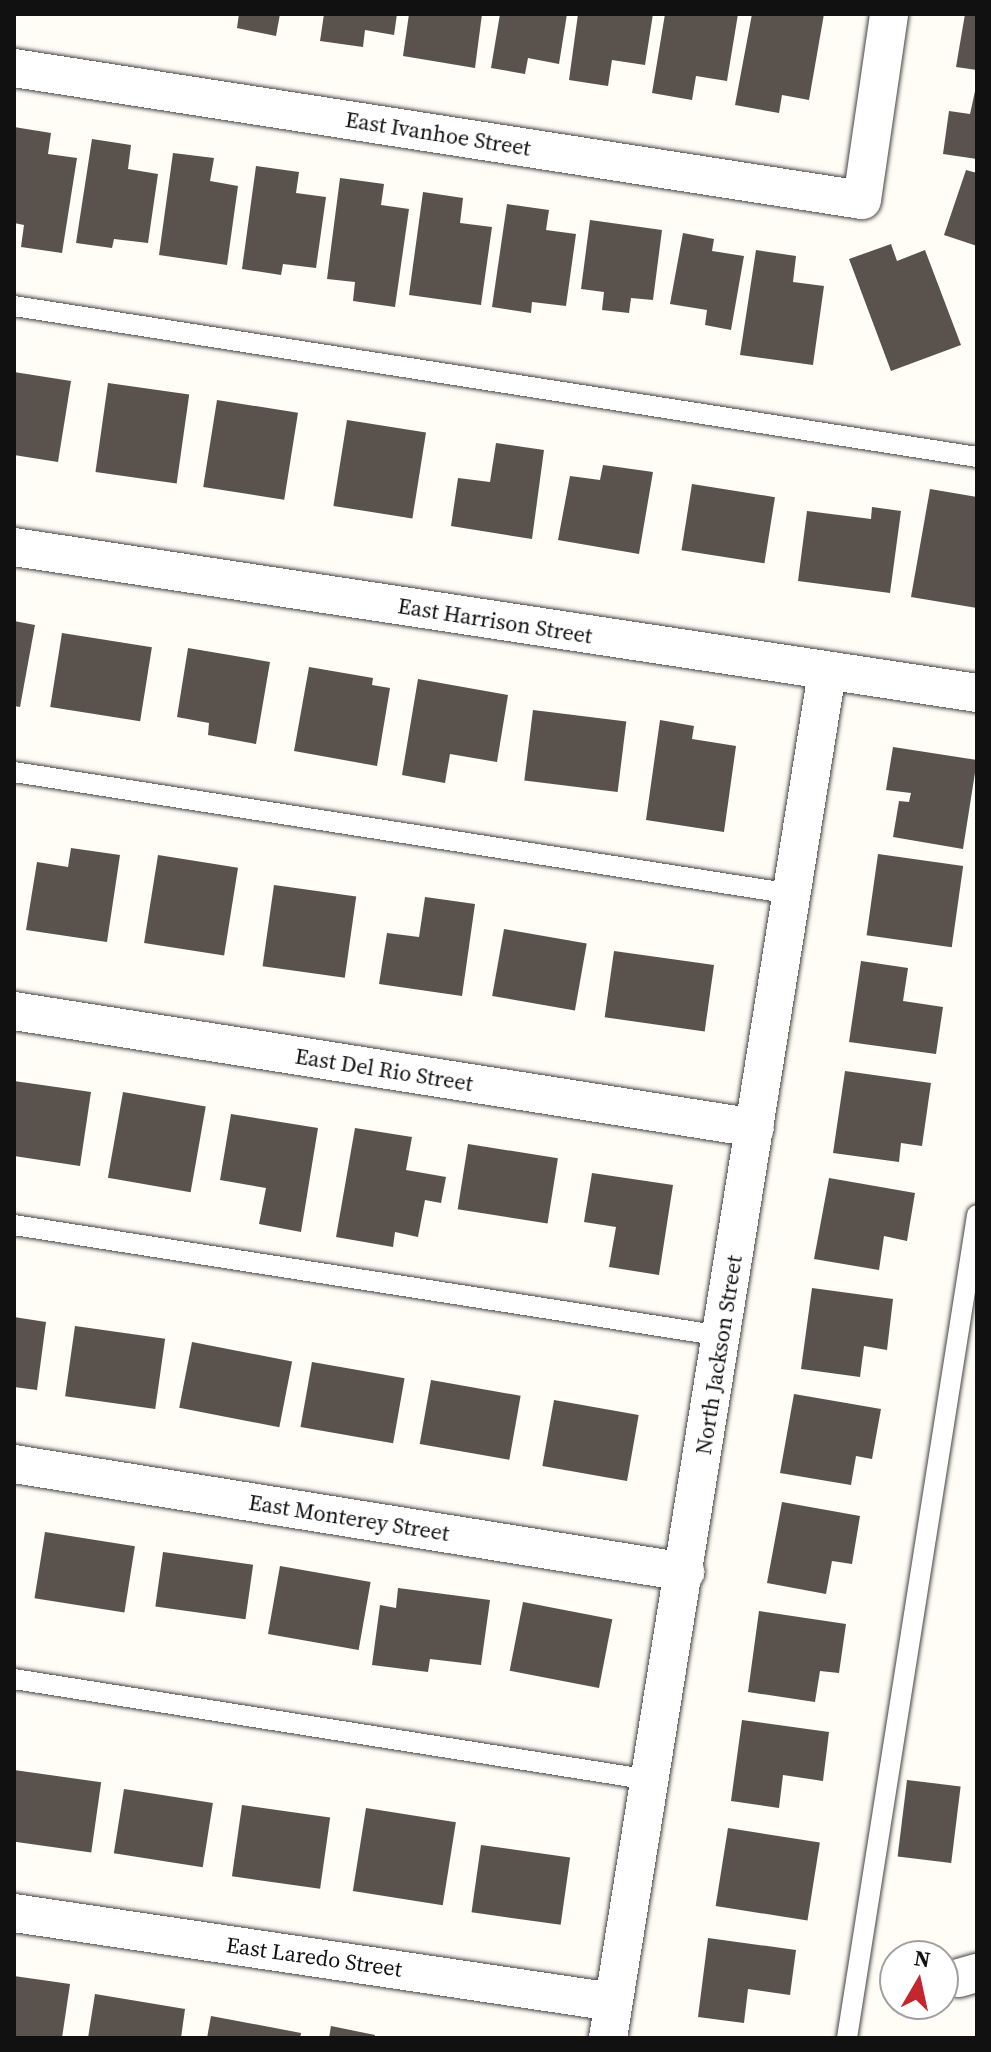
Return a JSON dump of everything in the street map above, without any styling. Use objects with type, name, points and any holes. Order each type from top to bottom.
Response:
[{"type":"street","name":"East Ivanhoe Street","points":[[14,68],[862,200],[889,14]]},
{"type":"street","name":"East Harrison Street","points":[[14,547],[977,693]]},
{"type":"street","name":"North Jackson Street","points":[[611,2020],[827,672]]},
{"type":"street","name":"East Del Rio Street","points":[[14,1011],[755,1128]]},
{"type":"street","name":"East Monterey Street","points":[[14,1464],[685,1572]]},
{"type":"street","name":"East Laredo Street","points":[[14,1913],[611,2020]]},
{"type":"lane","points":[[14,306],[977,457]]},
{"type":"lane","points":[[14,772],[792,894]]},
{"type":"lane","points":[[847,2038],[977,1215]]},
{"type":"lane","points":[[14,1225],[722,1336]]},
{"type":"lane","points":[[14,1679],[650,1780]]},
{"type":"building","points":[[239,14],[280,14],[276,36],[237,28]]},
{"type":"building","points":[[324,14],[397,14],[394,35],[365,30],[363,47],[320,41]]},
{"type":"building","points":[[409,14],[482,14],[475,68],[403,56]]},
{"type":"building","points":[[500,14],[567,14],[559,64],[528,58],[525,74],[491,68]]},
{"type":"building","points":[[578,14],[653,14],[645,65],[612,60],[608,86],[569,80]]},
{"type":"building","points":[[665,14],[738,14],[727,81],[696,76],[692,100],[652,93]]},
{"type":"building","points":[[752,14],[824,14],[809,100],[782,95],[779,113],[735,105]]},
{"type":"building","points":[[965,14],[977,14],[977,70],[956,67]]},
{"type":"building","points":[[977,82],[977,159],[943,154],[949,111],[970,114]]},
{"type":"building","points":[[14,127],[51,133],[48,154],[77,158],[62,253],[21,247],[24,225],[14,223]]},
{"type":"building","points":[[92,139],[131,145],[128,169],[158,174],[148,243],[114,239],[112,248],[76,243]]},
{"type":"building","points":[[173,153],[214,158],[210,181],[238,186],[227,265],[159,255]]},
{"type":"building","points":[[256,166],[299,172],[296,193],[326,197],[316,268],[283,264],[281,275],[242,269]]},
{"type":"building","points":[[966,170],[977,173],[977,246],[944,235]]},
{"type":"building","points":[[340,178],[384,184],[381,205],[409,209],[395,307],[353,301],[355,282],[327,279]]},
{"type":"building","points":[[423,192],[463,198],[460,223],[492,227],[481,305],[409,295]]},
{"type":"building","points":[[507,204],[549,210],[546,230],[576,234],[566,306],[532,302],[531,313],[492,307]]},
{"type":"building","points":[[590,220],[662,230],[653,300],[631,298],[629,313],[602,310],[604,292],[581,289]]},
{"type":"building","points":[[683,233],[714,239],[712,251],[744,256],[731,330],[705,325],[707,310],[670,304]]},
{"type":"building","points":[[891,244],[897,261],[925,250],[961,345],[891,371],[849,259]]},
{"type":"building","points":[[756,250],[796,256],[793,282],[824,286],[813,365],[740,355]]},
{"type":"building","points":[[14,372],[71,381],[58,462],[14,455]]},
{"type":"building","points":[[108,383],[189,394],[177,484],[95,472]]},
{"type":"building","points":[[217,400],[298,413],[284,500],[203,487]]},
{"type":"building","points":[[347,420],[426,433],[412,518],[333,506]]},
{"type":"building","points":[[496,443],[544,450],[532,539],[451,526],[458,478],[490,482]]},
{"type":"building","points":[[603,465],[653,472],[639,554],[558,540],[570,476],[600,480]]},
{"type":"building","points":[[692,484],[775,497],[764,563],[682,550]]},
{"type":"building","points":[[930,489],[977,497],[977,608],[911,597]]},
{"type":"building","points":[[872,507],[901,511],[890,593],[798,581],[807,511],[871,519]]},
{"type":"building","points":[[14,621],[35,625],[20,707],[14,706]]},
{"type":"building","points":[[62,633],[152,647],[140,721],[50,707]]},
{"type":"building","points":[[188,648],[270,662],[256,744],[208,735],[209,723],[177,717]]},
{"type":"building","points":[[309,667],[373,678],[372,685],[390,688],[377,766],[294,751]]},
{"type":"building","points":[[418,679],[508,695],[497,762],[450,754],[445,783],[402,775]]},
{"type":"building","points":[[533,710],[626,721],[618,792],[524,780]]},
{"type":"building","points":[[660,720],[694,726],[692,739],[736,746],[724,832],[646,820]]},
{"type":"building","points":[[893,747],[977,760],[963,849],[893,837],[899,801],[909,802],[911,793],[886,790]]},
{"type":"building","points":[[71,848],[120,855],[107,942],[26,930],[37,862],[68,867]]},
{"type":"building","points":[[878,854],[963,866],[952,947],[867,935]]},
{"type":"building","points":[[158,855],[238,868],[224,956],[144,943]]},
{"type":"building","points":[[274,885],[356,897],[345,978],[263,966]]},
{"type":"building","points":[[425,897],[475,904],[462,996],[379,984],[387,933],[419,937]]},
{"type":"building","points":[[504,929],[587,944],[575,1011],[492,996]]},
{"type":"building","points":[[614,951],[714,965],[705,1031],[605,1017]]},
{"type":"building","points":[[861,961],[908,968],[903,1001],[943,1007],[936,1054],[849,1042]]},
{"type":"building","points":[[845,1071],[931,1083],[922,1146],[901,1143],[899,1162],[833,1153]]},
{"type":"building","points":[[14,1081],[91,1092],[80,1166],[14,1156]]},
{"type":"building","points":[[123,1092],[206,1107],[191,1192],[108,1178]]},
{"type":"building","points":[[231,1114],[318,1128],[301,1232],[259,1224],[266,1188],[220,1180]]},
{"type":"building","points":[[355,1128],[412,1137],[406,1170],[446,1177],[441,1203],[425,1200],[418,1237],[395,1232],[393,1247],[336,1237]]},
{"type":"building","points":[[468,1144],[558,1158],[548,1223],[458,1209]]},
{"type":"building","points":[[592,1173],[673,1185],[659,1275],[609,1267],[616,1227],[584,1222]]},
{"type":"building","points":[[829,1178],[915,1193],[907,1241],[884,1236],[879,1270],[814,1259]]},
{"type":"building","points":[[812,1288],[893,1299],[887,1350],[864,1346],[860,1377],[801,1369]]},
{"type":"building","points":[[14,1317],[46,1322],[37,1390],[14,1387]]},
{"type":"building","points":[[75,1326],[165,1339],[155,1409],[65,1396]]},
{"type":"building","points":[[192,1342],[292,1361],[279,1427],[179,1408]]},
{"type":"building","points":[[312,1362],[405,1378],[393,1443],[301,1427]]},
{"type":"building","points":[[431,1380],[521,1396],[509,1460],[420,1444]]},
{"type":"building","points":[[794,1394],[881,1409],[872,1459],[856,1456],[851,1485],[780,1473]]},
{"type":"building","points":[[554,1400],[639,1415],[627,1481],[542,1466]]},
{"type":"building","points":[[782,1502],[860,1516],[852,1564],[832,1561],[826,1594],[767,1583]]},
{"type":"building","points":[[45,1532],[135,1546],[124,1612],[35,1598]]},
{"type":"building","points":[[163,1552],[253,1565],[245,1619],[155,1606]]},
{"type":"building","points":[[280,1566],[371,1582],[359,1650],[268,1634]]},
{"type":"building","points":[[398,1588],[490,1600],[481,1665],[430,1659],[428,1672],[372,1665],[380,1605],[396,1608]]},
{"type":"building","points":[[523,1602],[612,1619],[599,1688],[510,1671]]},
{"type":"building","points":[[759,1611],[846,1624],[839,1673],[820,1671],[815,1702],[748,1692]]},
{"type":"building","points":[[742,1720],[829,1732],[823,1781],[783,1775],[779,1808],[731,1801]]},
{"type":"building","points":[[14,1770],[101,1782],[91,1853],[14,1842]]},
{"type":"building","points":[[907,1780],[961,1787],[951,1863],[898,1856]]},
{"type":"building","points":[[124,1789],[213,1803],[203,1867],[114,1853]]},
{"type":"building","points":[[242,1805],[330,1817],[320,1889],[232,1876]]},
{"type":"building","points":[[366,1808],[456,1822],[443,1905],[353,1891]]},
{"type":"building","points":[[728,1828],[820,1843],[807,1921],[716,1906]]},
{"type":"building","points":[[481,1845],[570,1858],[561,1925],[472,1912]]},
{"type":"building","points":[[708,1938],[796,1950],[790,1995],[748,1989],[744,2023],[698,2017]]},
{"type":"building","points":[[14,1976],[70,1984],[62,2038],[14,2038]]},
{"type":"building","points":[[95,1994],[185,2009],[181,2038],[88,2038]]},
{"type":"building","points":[[211,2016],[301,2033],[300,2038],[207,2038]]},
{"type":"building","points":[[331,2026],[375,2035],[374,2038],[329,2038]]}]
